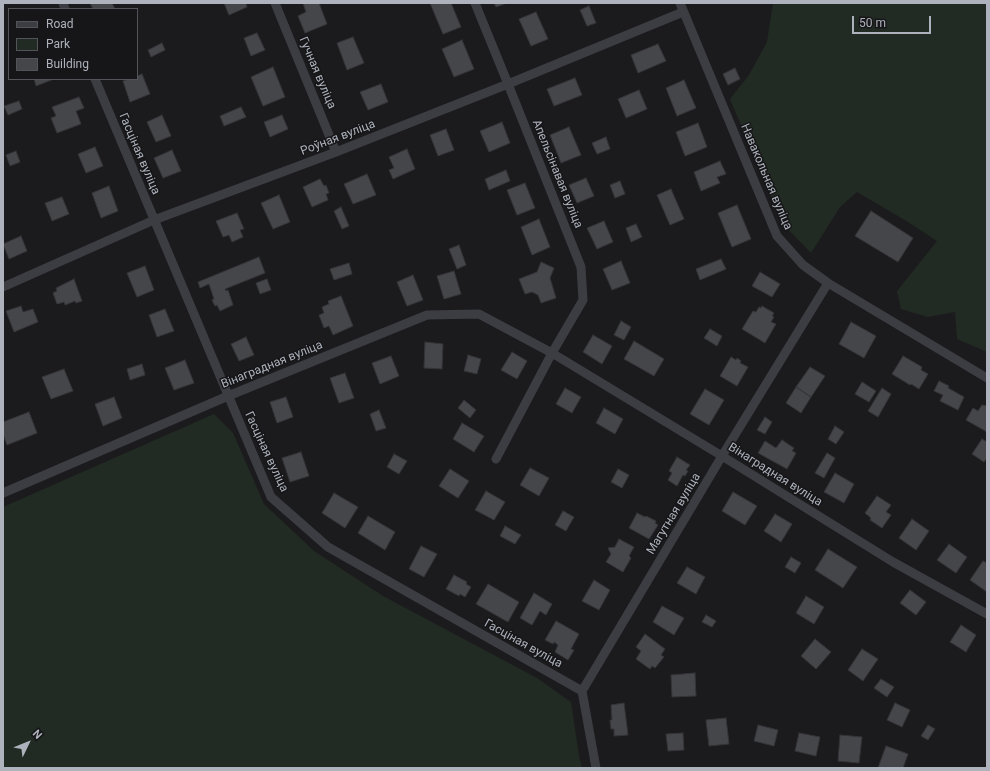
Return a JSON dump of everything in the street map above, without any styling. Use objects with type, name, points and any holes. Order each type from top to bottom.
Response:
[{"type":"street","name":"Гучная вуліца","points":[[274,3],[336,152]]},
{"type":"street","name":"Апельсінавая вуліца","points":[[475,3],[581,267],[583,300],[552,353]]},
{"type":"street","name":"Навакольная вуліца","points":[[680,3],[776,236],[803,265],[828,283],[987,378]]},
{"type":"street","name":"Роўная вуліца","points":[[3,287],[154,220],[336,152],[508,84],[683,12]]},
{"type":"street","name":"Гасціная вуліца","points":[[95,80],[271,497],[328,547],[582,691]]},
{"type":"street","name":"Магутная вуліца","points":[[582,691],[722,456],[828,283]]},
{"type":"street","name":"Вінаградная вуліца","points":[[3,493],[228,396],[426,315],[479,314],[552,353],[893,562],[987,614]]},
{"type":"street","points":[[496,459],[552,353]]},
{"type":"street","points":[[582,691],[596,768]]},
{"type":"green space","points":[[773,3],[987,3],[987,352],[957,339],[955,312],[928,317],[901,309],[897,291],[937,241],[908,222],[857,192],[840,207],[811,253],[783,224],[730,99],[749,75],[767,42]]},
{"type":"green space","points":[[214,414],[233,433],[264,504],[314,551],[383,596],[537,678],[571,702],[582,768],[3,768],[3,507]]},
{"type":"building","points":[[90,3],[112,3],[114,8],[92,8]]},
{"type":"building","points":[[224,3],[246,3],[247,7],[229,15]]},
{"type":"building","points":[[303,3],[319,3],[327,24],[305,33],[298,16],[306,12]]},
{"type":"building","points":[[430,3],[451,3],[461,27],[443,34]]},
{"type":"building","points":[[494,3],[507,3],[496,7]]},
{"type":"building","points":[[589,6],[596,23],[587,26],[580,10]]},
{"type":"building","points":[[536,12],[548,39],[531,46],[519,19]]},
{"type":"building","points":[[257,33],[265,50],[251,56],[244,38]]},
{"type":"building","points":[[353,37],[364,63],[347,70],[337,43]]},
{"type":"building","points":[[462,40],[474,69],[454,77],[442,49]]},
{"type":"building","points":[[162,43],[165,50],[151,57],[148,50]]},
{"type":"building","points":[[658,44],[666,61],[638,73],[631,55]]},
{"type":"building","points":[[273,67],[285,97],[263,106],[251,77]]},
{"type":"building","points":[[735,68],[740,79],[728,85],[723,74]]},
{"type":"building","points":[[142,74],[150,94],[130,102],[123,81],[138,80],[138,76]]},
{"type":"building","points":[[575,78],[582,95],[554,106],[547,89]]},
{"type":"building","points":[[34,80],[51,80],[36,86]]},
{"type":"building","points":[[684,80],[696,108],[677,116],[666,88]]},
{"type":"building","points":[[381,84],[388,102],[368,110],[360,92]]},
{"type":"building","points":[[639,90],[647,109],[626,118],[618,99]]},
{"type":"building","points":[[79,97],[84,108],[76,111],[81,124],[57,133],[51,118],[56,116],[52,107]]},
{"type":"building","points":[[19,101],[22,109],[8,115],[4,106]]},
{"type":"building","points":[[241,107],[246,117],[224,126],[220,116]]},
{"type":"building","points":[[162,115],[171,136],[156,142],[147,122]]},
{"type":"building","points":[[282,115],[288,129],[270,137],[264,122]]},
{"type":"building","points":[[502,122],[510,143],[489,152],[480,131]]},
{"type":"building","points":[[698,123],[707,147],[685,156],[676,132]]},
{"type":"building","points":[[569,127],[581,155],[561,163],[550,135]]},
{"type":"building","points":[[446,129],[454,150],[438,156],[430,135]]},
{"type":"building","points":[[606,137],[610,149],[597,154],[592,143]]},
{"type":"building","points":[[95,147],[103,166],[86,173],[78,154]]},
{"type":"building","points":[[407,149],[415,169],[393,179],[389,170],[394,168],[389,157]]},
{"type":"building","points":[[172,150],[181,171],[163,178],[154,158]]},
{"type":"building","points":[[16,151],[20,162],[10,166],[6,155]]},
{"type":"building","points":[[720,161],[726,174],[717,177],[720,183],[701,191],[694,172]]},
{"type":"building","points":[[506,170],[510,181],[489,190],[485,179]]},
{"type":"building","points":[[367,174],[376,195],[353,204],[344,184]]},
{"type":"building","points":[[586,178],[594,196],[577,203],[569,185]]},
{"type":"building","points":[[320,179],[324,186],[326,185],[329,193],[326,194],[328,200],[312,207],[303,187]]},
{"type":"building","points":[[620,181],[625,194],[615,198],[610,185]]},
{"type":"building","points":[[525,183],[535,208],[517,215],[507,190]]},
{"type":"building","points":[[109,186],[118,211],[101,218],[92,193]]},
{"type":"building","points":[[671,189],[684,219],[670,225],[657,195]]},
{"type":"building","points":[[279,195],[290,222],[273,229],[261,203]]},
{"type":"building","points":[[62,197],[69,214],[52,221],[45,203]]},
{"type":"building","points":[[737,205],[751,239],[732,247],[718,213]]},
{"type":"building","points":[[341,207],[349,226],[342,229],[334,211]]},
{"type":"building","points":[[871,211],[913,238],[898,262],[855,236]]},
{"type":"building","points":[[237,213],[244,229],[240,230],[243,237],[232,242],[229,235],[223,237],[216,221]]},
{"type":"building","points":[[539,219],[550,247],[532,255],[521,227]]},
{"type":"building","points":[[604,221],[613,242],[597,249],[587,228]]},
{"type":"building","points":[[636,224],[642,237],[631,242],[626,228]]},
{"type":"building","points":[[21,236],[27,251],[9,259],[3,244]]},
{"type":"building","points":[[459,245],[466,265],[457,269],[449,249]]},
{"type":"building","points":[[259,257],[265,273],[225,289],[226,291],[228,290],[233,305],[220,311],[212,300],[214,299],[209,284],[200,288],[198,282]]},
{"type":"building","points":[[721,259],[726,269],[700,280],[696,269]]},
{"type":"building","points":[[621,261],[630,283],[612,290],[603,269]]},
{"type":"building","points":[[541,262],[554,268],[550,278],[556,298],[541,303],[538,295],[532,292],[525,294],[519,279],[537,272]]},
{"type":"building","points":[[349,263],[352,274],[334,280],[330,269]]},
{"type":"building","points":[[145,266],[154,290],[137,297],[127,273]]},
{"type":"building","points":[[454,271],[461,294],[444,299],[437,276]]},
{"type":"building","points":[[760,272],[780,284],[772,297],[752,286]]},
{"type":"building","points":[[413,275],[423,300],[407,306],[397,282]]},
{"type":"building","points":[[74,279],[82,301],[76,303],[75,301],[65,305],[64,302],[57,304],[53,293],[57,291],[56,288]]},
{"type":"building","points":[[267,279],[271,290],[260,294],[256,283]]},
{"type":"building","points":[[341,296],[353,326],[333,335],[329,326],[324,328],[319,315],[324,313],[322,307],[329,304],[328,301]]},
{"type":"building","points":[[21,306],[23,312],[33,309],[38,322],[14,332],[6,311]]},
{"type":"building","points":[[762,306],[774,313],[772,316],[774,317],[771,322],[776,324],[765,343],[742,329],[753,311],[756,312],[759,307],[761,308]]},
{"type":"building","points":[[165,309],[174,331],[157,337],[149,315]]},
{"type":"building","points":[[621,321],[631,327],[624,340],[614,335]]},
{"type":"building","points":[[851,322],[876,336],[864,358],[839,344]]},
{"type":"building","points":[[710,329],[722,336],[717,346],[704,338]]},
{"type":"building","points":[[593,335],[612,346],[602,364],[583,352]]},
{"type":"building","points":[[246,337],[254,355],[239,361],[231,344]]},
{"type":"building","points":[[634,341],[664,359],[654,376],[624,359]]},
{"type":"building","points":[[425,342],[443,344],[442,369],[424,368]]},
{"type":"building","points":[[512,352],[527,361],[517,379],[501,370]]},
{"type":"building","points":[[468,355],[481,359],[477,374],[464,371]]},
{"type":"building","points":[[391,356],[399,376],[380,384],[372,363]]},
{"type":"building","points":[[903,356],[922,367],[921,370],[928,374],[919,389],[892,374]]},
{"type":"building","points":[[731,357],[736,360],[737,358],[741,361],[740,363],[748,367],[737,386],[720,376]]},
{"type":"building","points":[[185,360],[194,383],[174,390],[165,368]]},
{"type":"building","points":[[142,364],[145,375],[130,380],[127,369]]},
{"type":"building","points":[[810,367],[825,376],[811,397],[796,387]]},
{"type":"building","points":[[64,369],[73,391],[51,399],[42,377]]},
{"type":"building","points":[[345,373],[354,398],[339,403],[330,378]]},
{"type":"building","points":[[939,381],[964,397],[958,410],[940,401],[943,395],[934,391]]},
{"type":"building","points":[[862,382],[876,391],[869,402],[855,394]]},
{"type":"building","points":[[796,387],[811,397],[801,413],[786,403]]},
{"type":"building","points":[[565,388],[581,397],[572,413],[556,404]]},
{"type":"building","points":[[882,388],[891,394],[878,417],[868,411]]},
{"type":"building","points":[[705,389],[724,400],[709,425],[690,414]]},
{"type":"building","points":[[114,397],[122,418],[103,426],[95,404]]},
{"type":"building","points":[[286,397],[293,417],[277,423],[270,402]]},
{"type":"building","points":[[464,400],[476,410],[470,418],[458,408]]},
{"type":"building","points":[[982,405],[987,406],[987,432],[966,420],[973,408],[978,411]]},
{"type":"building","points":[[604,408],[623,419],[615,434],[596,423]]},
{"type":"building","points":[[379,410],[386,428],[376,431],[370,414]]},
{"type":"building","points":[[29,412],[37,433],[7,445],[3,434],[3,422]]},
{"type":"building","points":[[765,417],[772,422],[765,434],[757,430]]},
{"type":"building","points":[[462,423],[484,436],[474,452],[453,439]]},
{"type":"building","points":[[835,426],[844,432],[836,444],[828,439]]},
{"type":"building","points":[[982,439],[987,442],[987,458],[984,462],[972,454]]},
{"type":"building","points":[[782,440],[794,448],[792,451],[796,453],[787,469],[758,453],[765,441],[776,448]]},
{"type":"building","points":[[301,452],[309,476],[290,482],[282,458]]},
{"type":"building","points":[[827,453],[835,458],[824,478],[815,473]]},
{"type":"building","points":[[394,454],[407,461],[399,474],[387,467]]},
{"type":"building","points":[[677,457],[690,465],[686,470],[688,471],[685,476],[683,475],[677,486],[668,480],[672,473],[669,471]]},
{"type":"building","points":[[530,468],[549,478],[539,496],[520,485]]},
{"type":"building","points":[[450,469],[469,481],[458,498],[439,486]]},
{"type":"building","points":[[618,469],[629,475],[622,488],[611,482]]},
{"type":"building","points":[[835,473],[854,484],[844,503],[824,492]]},
{"type":"building","points":[[486,491],[505,502],[494,520],[475,510]]},
{"type":"building","points":[[733,492],[757,506],[745,525],[722,511]]},
{"type":"building","points":[[334,493],[358,507],[345,528],[322,513]]},
{"type":"building","points":[[877,496],[891,505],[886,512],[891,515],[882,528],[870,520],[871,518],[865,513]]},
{"type":"building","points":[[563,511],[574,517],[566,531],[555,525]]},
{"type":"building","points":[[637,513],[656,521],[655,523],[658,525],[649,539],[629,528]]},
{"type":"building","points":[[775,514],[792,524],[781,542],[764,531]]},
{"type":"building","points":[[368,516],[395,532],[385,550],[358,533]]},
{"type":"building","points":[[912,519],[929,531],[916,550],[899,538]]},
{"type":"building","points":[[505,526],[521,535],[515,544],[500,536]]},
{"type":"building","points":[[619,539],[634,547],[629,556],[631,558],[623,572],[606,562],[611,554],[608,548],[615,547]]},
{"type":"building","points":[[949,544],[967,557],[956,573],[937,560]]},
{"type":"building","points":[[421,546],[437,554],[424,577],[409,569]]},
{"type":"building","points":[[828,549],[857,567],[843,588],[815,570]]},
{"type":"building","points":[[791,557],[801,563],[795,573],[785,567]]},
{"type":"building","points":[[983,561],[987,563],[987,592],[970,580]]},
{"type":"building","points":[[687,567],[705,577],[696,594],[677,583]]},
{"type":"building","points":[[454,575],[467,582],[466,584],[471,587],[465,597],[460,594],[459,596],[446,589]]},
{"type":"building","points":[[594,580],[610,590],[599,610],[582,601]]},
{"type":"building","points":[[488,584],[519,602],[508,622],[476,604]]},
{"type":"building","points":[[910,590],[926,602],[916,615],[900,603]]},
{"type":"building","points":[[534,593],[552,604],[546,615],[540,611],[532,625],[520,618]]},
{"type":"building","points":[[806,596],[824,607],[814,624],[796,613]]},
{"type":"building","points":[[662,606],[684,618],[674,635],[653,622]]},
{"type":"building","points":[[706,615],[716,621],[712,627],[702,622]]},
{"type":"building","points":[[556,621],[579,634],[571,649],[574,650],[568,660],[555,652],[558,645],[554,642],[553,644],[545,640]]},
{"type":"building","points":[[961,625],[976,635],[966,652],[950,642]]},
{"type":"building","points":[[645,634],[665,649],[661,655],[664,657],[655,668],[652,666],[650,669],[636,659],[641,651],[636,647]]},
{"type":"building","points":[[815,639],[831,652],[816,669],[801,656]]},
{"type":"building","points":[[862,649],[878,659],[863,681],[848,670]]},
{"type":"building","points":[[695,673],[696,696],[672,697],[671,675]]},
{"type":"building","points":[[881,679],[894,687],[887,697],[874,688]]},
{"type":"building","points":[[624,703],[628,735],[614,736],[614,729],[611,729],[610,720],[612,720],[611,705]]},
{"type":"building","points":[[895,703],[910,710],[902,727],[887,720]]},
{"type":"building","points":[[726,718],[729,744],[709,746],[706,720]]},
{"type":"building","points":[[758,725],[778,730],[774,746],[754,741]]},
{"type":"building","points":[[928,725],[935,729],[928,740],[921,736]]},
{"type":"building","points":[[683,733],[684,750],[668,751],[666,734]]},
{"type":"building","points":[[799,733],[820,737],[816,756],[795,751]]},
{"type":"building","points":[[840,735],[862,737],[859,763],[838,761]]},
{"type":"building","points":[[886,746],[908,754],[903,768],[878,768]]}]
